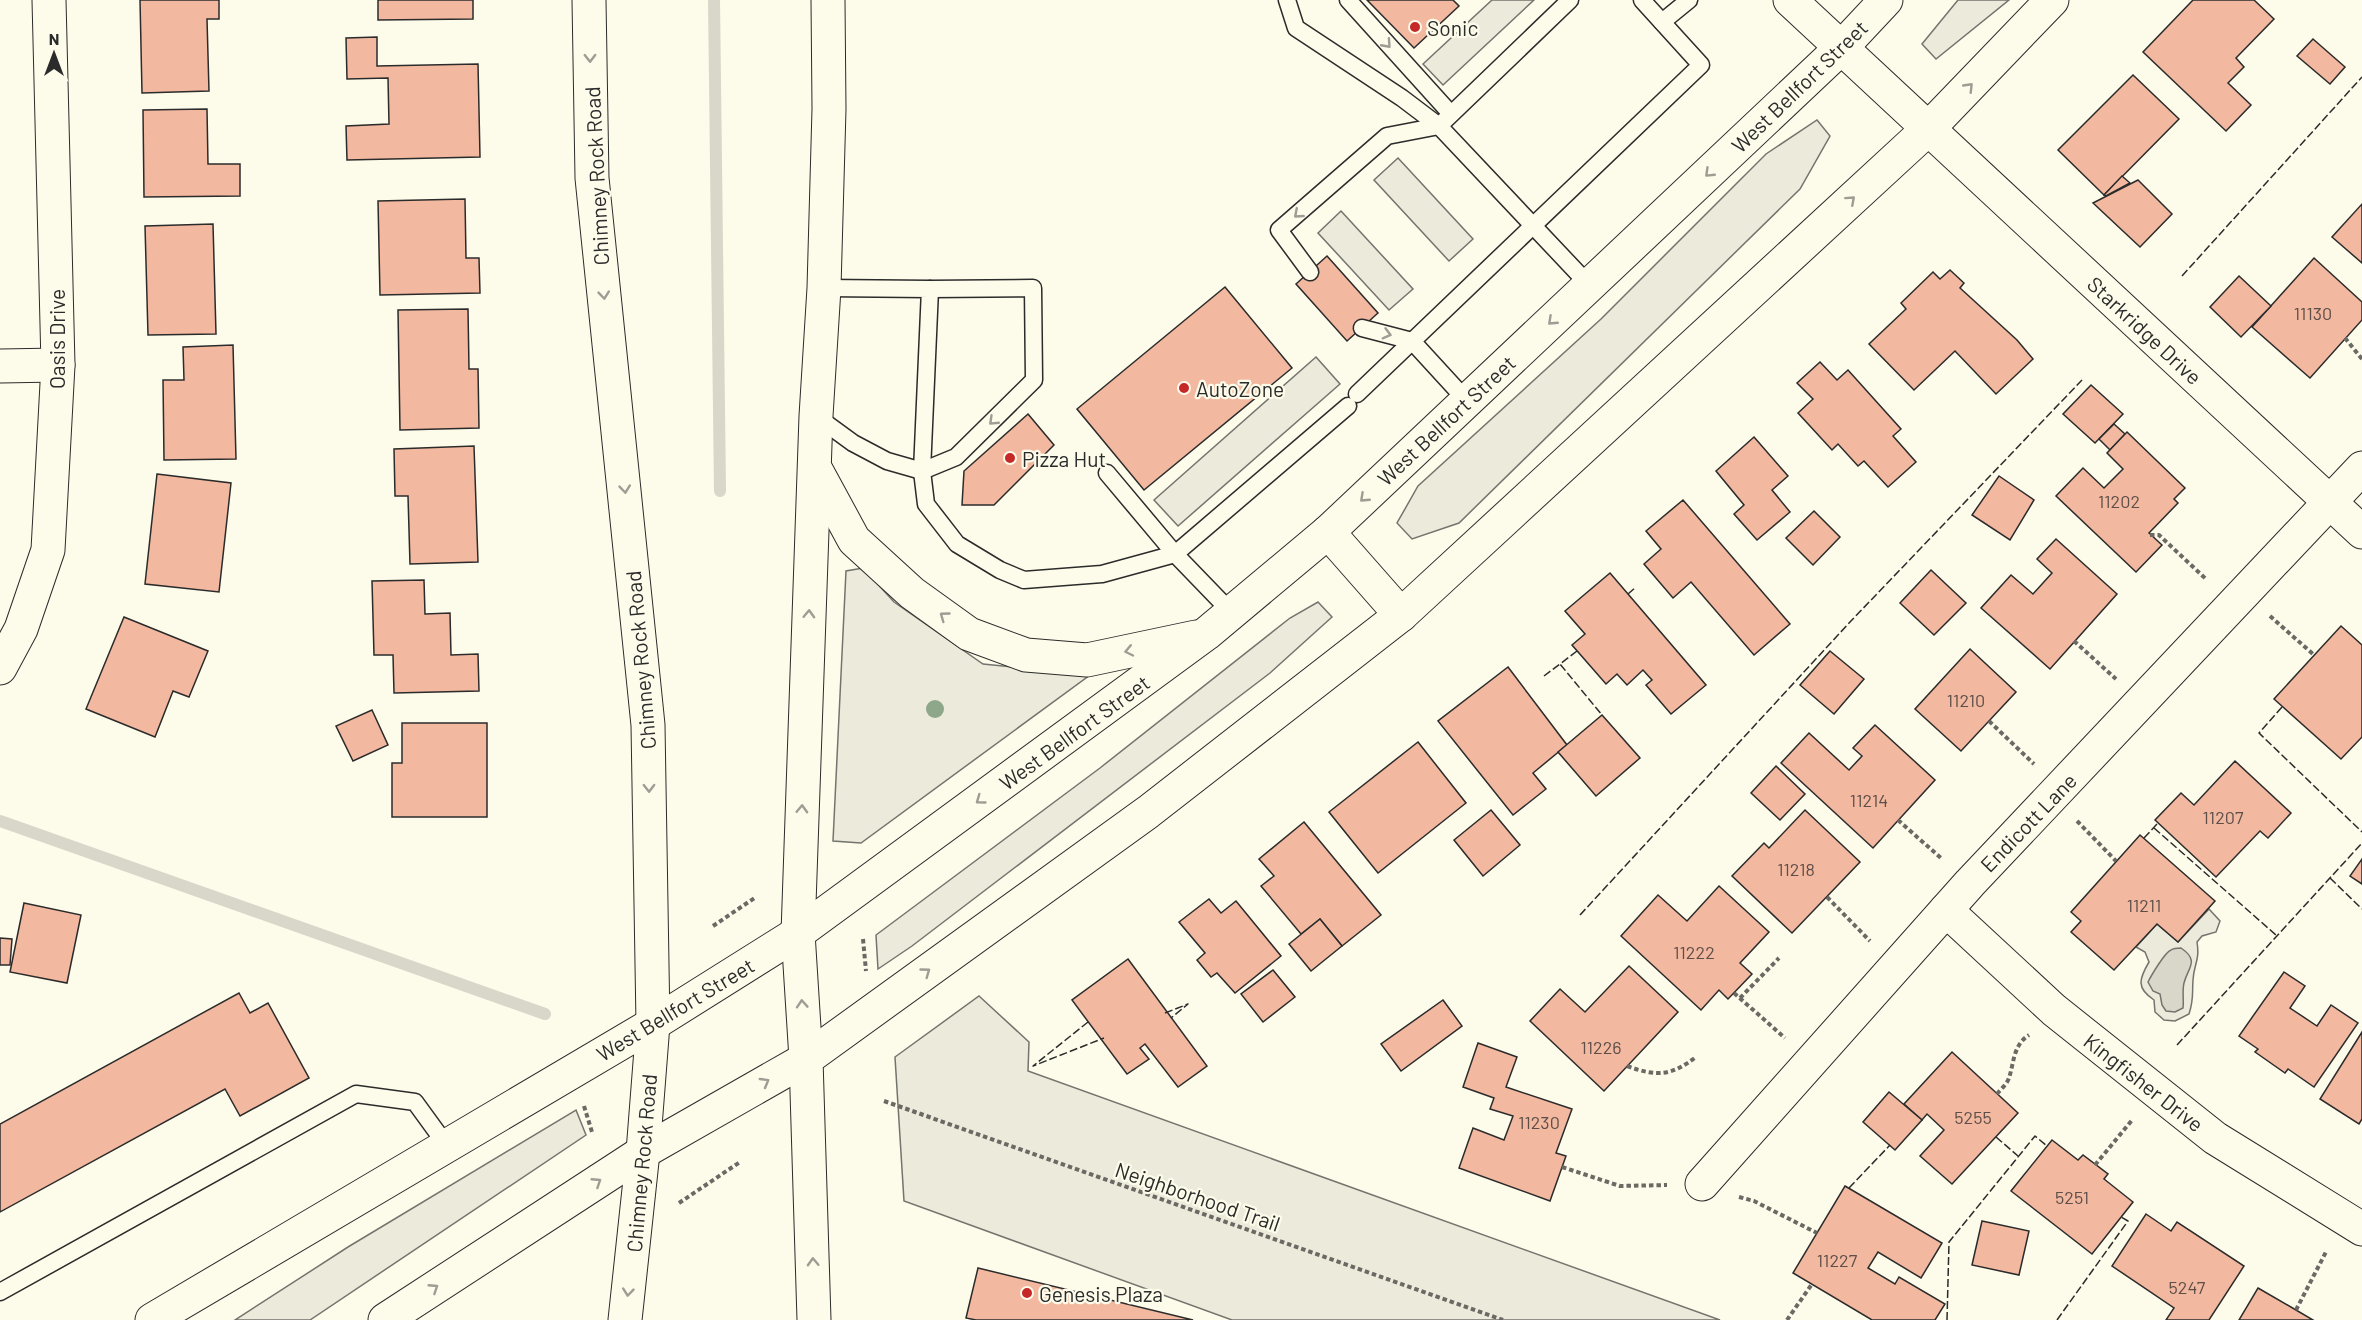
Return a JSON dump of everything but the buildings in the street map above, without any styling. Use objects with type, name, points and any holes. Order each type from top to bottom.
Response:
[{"type":"main road","name":"Oasis Drive","points":[[0,668],[21,629],[48,550],[58,365],[49,0]]},
{"type":"main road","name":"Chimney Rock Road","points":[[590,0],[592,178],[648,725],[653,1024],[643,1152],[625,1320]]},
{"type":"main road","points":[[814,1320],[806,1059],[798,933],[816,416],[824,288],[829,108],[828,0]]},
{"type":"main road","name":"Starkridge Drive","points":[[1791,0],[2362,532]]},
{"type":"main road","name":"West Bellfort Street","points":[[152,1320],[653,1024],[798,933],[1206,634],[1328,532],[1842,47],[1886,0]]},
{"type":"main road","points":[[385,1320],[643,1152],[806,1059],[1148,812],[1401,615],[1928,129],[2052,0]]},
{"type":"main road","points":[[0,366],[58,365]]},
{"type":"main road","points":[[814,466],[854,540],[912,593],[969,634],[1026,655],[1087,660],[1206,634]]},
{"type":"main road","name":"Endicott Lane","points":[[1702,1184],[1970,883],[2362,468]]},
{"type":"main road","points":[[1328,532],[1401,615]]},
{"type":"main road","name":"Kingfisher Drive","points":[[1946,910],[2061,1015],[2228,1148],[2353,1224]]},
{"type":"lane","points":[[1287,0],[1296,28],[1402,98],[1439,126],[1590,286]]},
{"type":"lane","points":[[1348,0],[1451,114]]},
{"type":"lane","points":[[1310,272],[1279,230],[1387,136],[1439,126],[1570,0]]},
{"type":"lane","points":[[930,289],[922,471],[926,504],[957,544],[1000,570],[1024,580],[1102,574],[1175,554],[1352,400],[1701,65],[1642,0]]},
{"type":"lane","points":[[1662,22],[1689,0]]},
{"type":"lane","points":[[816,416],[853,442],[887,461],[922,471],[956,457],[1034,380],[1033,288],[824,288]]},
{"type":"lane","points":[[1362,328],[1412,341],[1467,401]]},
{"type":"lane","points":[[1107,473],[1175,554],[1232,613]]},
{"type":"lane","points":[[0,1292],[356,1094],[415,1102],[447,1146]]},
{"type":"path","points":[[2345,338],[2362,359]]},
{"type":"path","points":[[2150,535],[2159,535],[2314,655]]},
{"type":"path","points":[[2074,641],[2141,702]]},
{"type":"path","points":[[1989,721],[2056,792],[2116,861]]},
{"type":"path","points":[[1898,820],[1970,883]]},
{"type":"path","points":[[713,926],[756,897]]},
{"type":"path","points":[[1827,897],[1895,967]]},
{"type":"path","points":[[863,939],[866,973]]},
{"type":"path","points":[[1740,998],[1779,958]]},
{"type":"path","points":[[1734,993],[1811,1061]]},
{"type":"path","points":[[1997,1094],[2008,1080],[2013,1055],[2024,1038],[2061,1015]]},
{"type":"path","points":[[1627,1066],[1645,1073],[1665,1074],[1682,1068],[1696,1057]]},
{"type":"path","points":[[2095,1165],[2153,1090]]},
{"type":"path","name":"Neighborhood Trail","points":[[884,1101],[1503,1320]]},
{"type":"path","points":[[584,1105],[592,1132]]},
{"type":"path","points":[[679,1203],[740,1162]]},
{"type":"path","points":[[1562,1167],[1620,1186],[1702,1184],[1754,1202],[1816,1233]]},
{"type":"path","points":[[2296,1310],[2353,1224]]},
{"type":"path","points":[[1787,1320],[1812,1284]]},
{"type":"shaded area","points":[[1492,0],[1534,0],[1443,85],[1423,64]]},
{"type":"shaded area","points":[[1958,0],[2009,0],[1936,59],[1922,44]]},
{"type":"shaded area","points":[[1817,120],[1830,136],[1800,189],[1459,523],[1412,539],[1397,523],[1418,486],[1601,319],[1766,154]]},
{"type":"shaded area","points":[[1398,158],[1473,239],[1449,261],[1374,180]]},
{"type":"shaded area","points":[[1341,211],[1413,289],[1389,310],[1318,233]]},
{"type":"shaded area","points":[[1316,357],[1340,384],[1178,526],[1154,500]]},
{"type":"shaded area","points":[[863,568],[894,602],[983,664],[1090,675],[861,843],[833,841],[846,571]]},
{"type":"shaded area","points":[[1318,602],[1332,617],[1270,673],[912,946],[878,969],[876,935],[1100,768],[1290,618]]},
{"type":"shaded area","points":[[2209,909],[2220,921],[2216,932],[2202,936],[2197,942],[2189,1014],[2175,1021],[2164,1020],[2155,1012],[2154,1000],[2142,987],[2141,978],[2149,962],[2145,952],[2136,947],[2157,924],[2178,942]]},
{"type":"shaded area","points":[[2181,948],[2191,961],[2183,986],[2183,1008],[2175,1012],[2166,1011],[2160,994],[2153,991],[2148,982],[2168,952]]},
{"type":"shaded area","points":[[979,996],[1029,1042],[1028,1071],[1720,1320],[1232,1320],[904,1201],[895,1057]]},
{"type":"shaded area","points":[[576,1110],[586,1135],[310,1320],[235,1320],[348,1247]]},
{"type":"waterway","points":[[714,0],[720,491]]},
{"type":"waterway","points":[[0,821],[545,1014]]},
{"type":"fence","points":[[2182,276],[2362,77]]},
{"type":"fence","points":[[1580,915],[1850,622],[2082,380]]},
{"type":"fence","points":[[1628,594],[1636,587]]},
{"type":"fence","points":[[1577,651],[1560,664],[1602,715]]},
{"type":"fence","points":[[1544,676],[1560,664]]},
{"type":"fence","points":[[2282,707],[2259,733],[2362,832]]},
{"type":"fence","points":[[2144,838],[2158,823]]},
{"type":"fence","points":[[2154,828],[2276,935]]},
{"type":"fence","points":[[2177,1045],[2362,843]]},
{"type":"fence","points":[[2330,878],[2362,909]]},
{"type":"fence","points":[[1165,1013],[1188,1004],[1171,1018]]},
{"type":"fence","points":[[1088,1022],[1033,1066],[1104,1038]]},
{"type":"fence","points":[[1947,1320],[1949,1242],[2035,1136],[2047,1146]]},
{"type":"fence","points":[[1996,1137],[2018,1156]]},
{"type":"fence","points":[[1849,1188],[1890,1145]]},
{"type":"fence","points":[[2057,1320],[2128,1221],[2121,1217]]},
{"type":"place","name":"Sonic","points":[[1415,27]]},
{"type":"place","name":"AutoZone","points":[[1184,388]]},
{"type":"place","name":"Pizza Hut","points":[[1010,458]]},
{"type":"place","name":"Genesis Plaza","points":[[1027,1293]]}]
